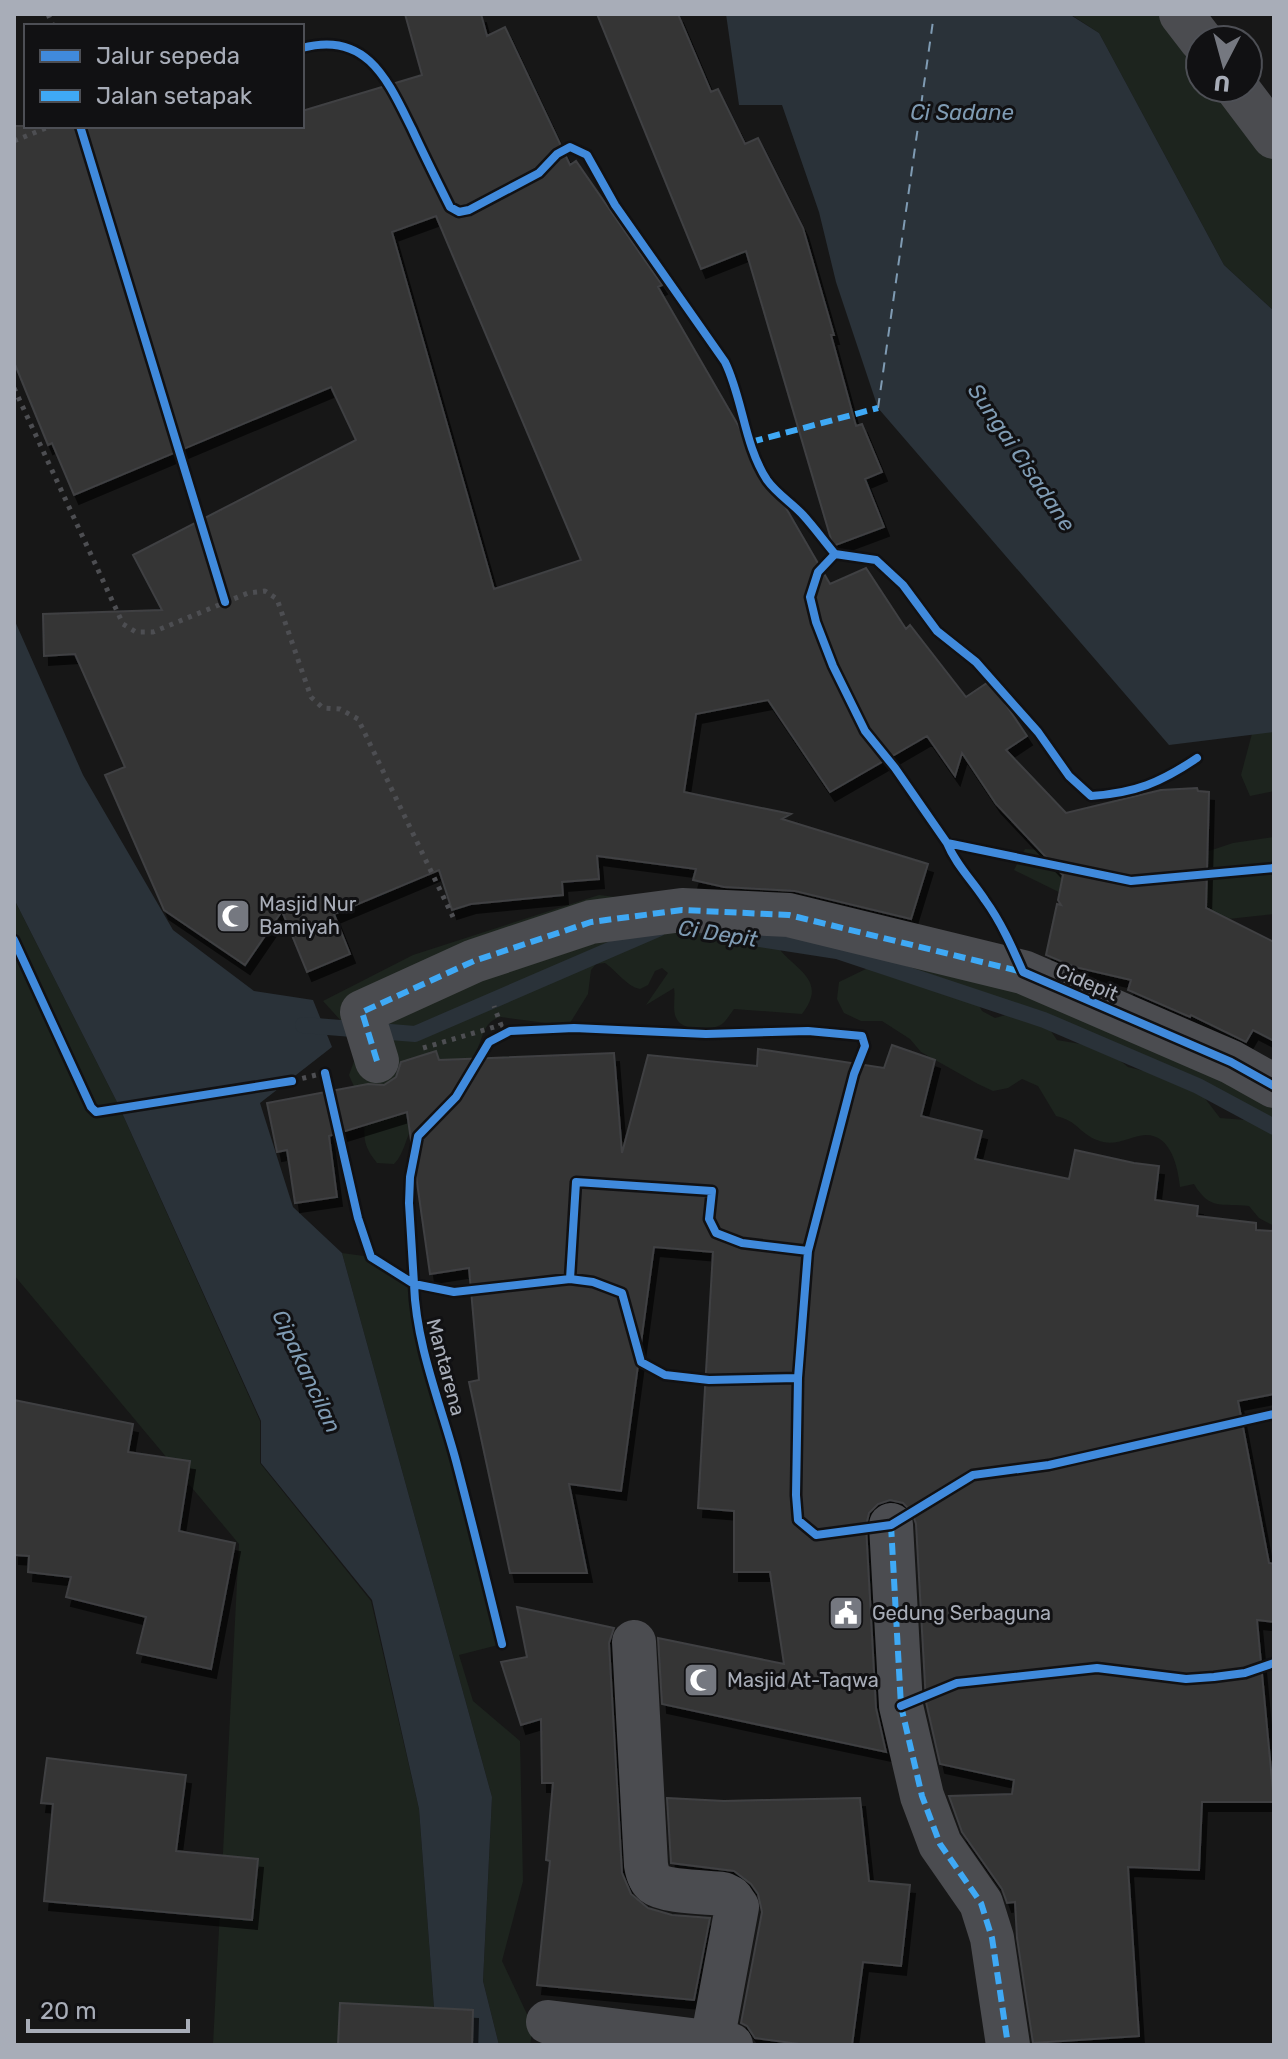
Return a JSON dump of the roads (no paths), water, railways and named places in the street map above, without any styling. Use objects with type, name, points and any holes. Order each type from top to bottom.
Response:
[{"type":"street","points":[[1249,104],[1274,137]]},
{"type":"street","name":"Cidepit","points":[[372,1045],[362,1012],[474,961],[591,922],[682,910],[789,915],[1023,972],[1231,1062],[1274,1086]]},
{"type":"street","points":[[891,1525],[901,1706],[922,1796],[940,1844],[981,1903],[992,1938],[1008,2045]]},
{"type":"street","points":[[548,2022],[721,2044],[737,1907],[731,1898],[723,1894],[662,1887],[649,1876],[634,1642]]},
{"type":"water","name":"Ci Sadane","points":[[726,14],[1069,14],[1099,33],[1224,265],[1274,311],[1274,732],[1169,745],[878,408],[836,282],[819,212],[782,105],[739,105]]},
{"type":"water","name":"Cipakancilan","points":[[14,619],[83,775],[173,930],[254,991],[313,1000],[332,1047],[260,1103],[293,1207],[342,1253],[492,1797],[483,1981],[499,2045],[431,2045],[434,2008],[419,1809],[372,1600],[261,1463],[261,1421],[118,1104],[14,899]]},
{"type":"waterway","name":"Ci Depit","points":[[303,1025],[415,1034],[658,929]]},
{"type":"waterway","name":"Ci Depit","points":[[707,931],[837,951],[1044,1020],[1198,1086],[1274,1127]]},
{"type":"place","name":"Masjid Nur Bamiyah","points":[[233,916]]},
{"type":"place","name":"Gedung Serbaguna","points":[[846,1613]]},
{"type":"place","name":"Masjid At-Taqwa","points":[[701,1680]]},
{"type":"water label","name":"Sungai Cisadane","points":[[1022,457]]}]
